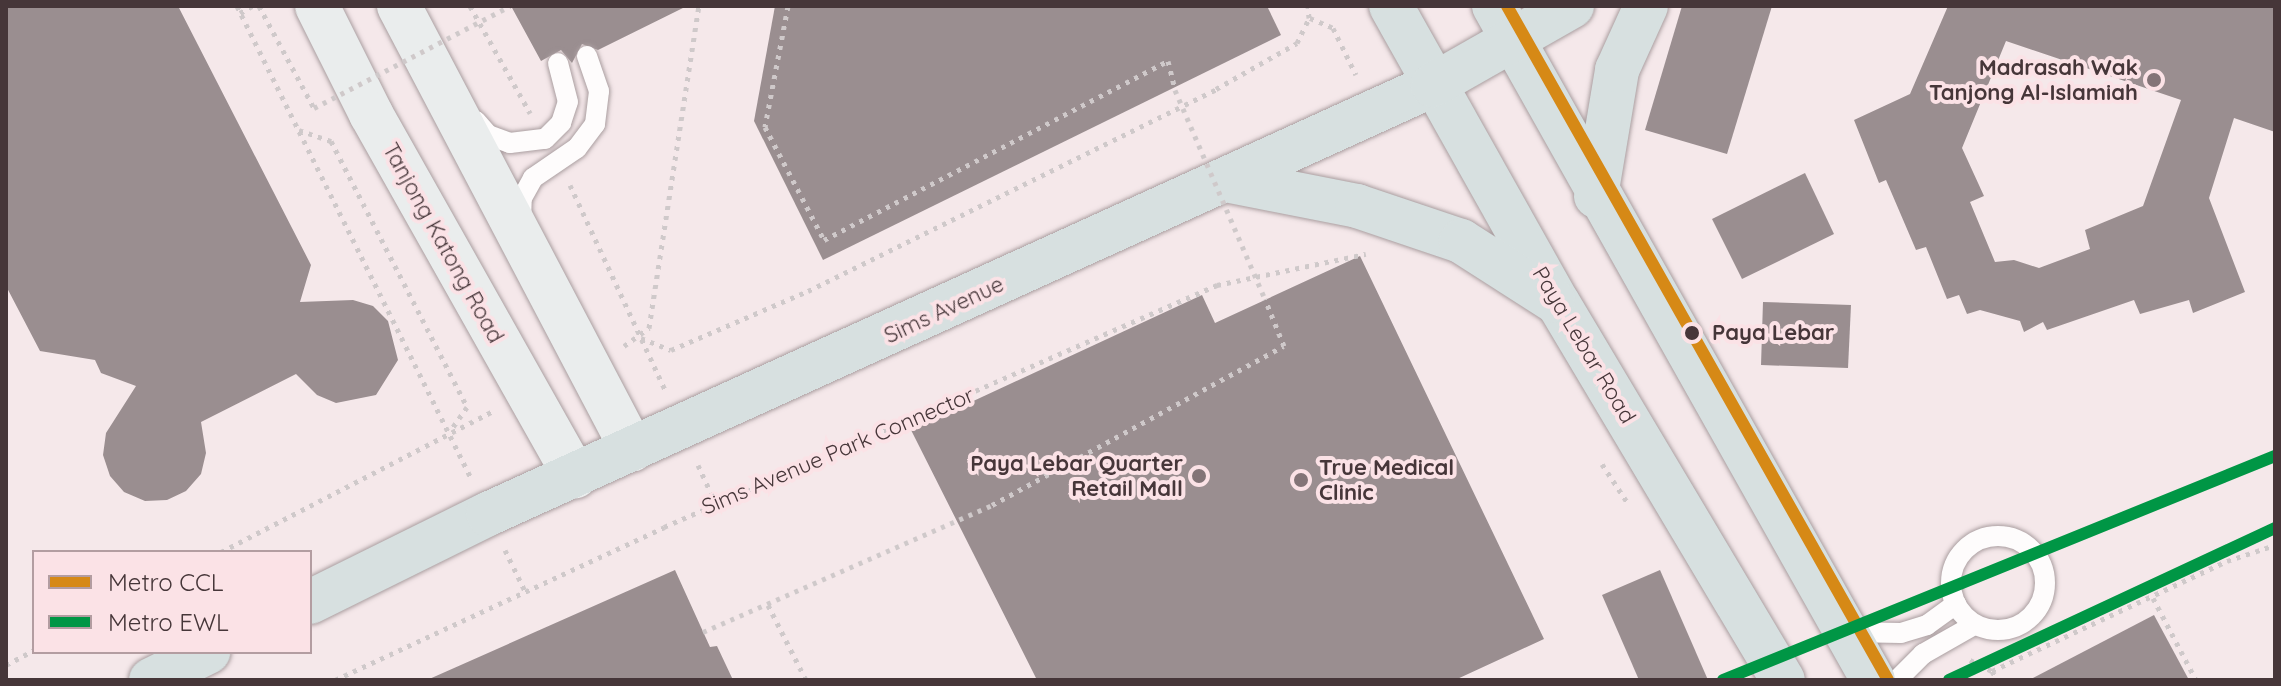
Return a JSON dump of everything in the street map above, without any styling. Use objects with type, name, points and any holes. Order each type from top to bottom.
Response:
[{"type":"main road","name":"Tanjong Katong Road","points":[[317,6],[371,114],[575,476]]},
{"type":"main road","points":[[399,6],[632,449]]},
{"type":"main road","name":"Paya Lebar Road","points":[[1391,6],[1558,303],[1783,680]]},
{"type":"main road","name":"Sims Avenue","points":[[312,601],[632,449],[1433,85],[1503,23],[1572,6]]},
{"type":"main road","points":[[1596,196],[1617,70],[1646,6]]},
{"type":"main road","points":[[1503,23],[1596,196],[1873,680]]},
{"type":"main road","points":[[1225,180],[1357,206],[1461,241],[1558,303]]},
{"type":"main road","points":[[151,680],[204,654]]},
{"type":"lane","points":[[539,269],[521,221],[522,198],[533,178],[577,148],[595,124],[599,91],[587,56]]},
{"type":"lane","points":[[428,61],[488,135],[527,145],[545,139],[561,123],[568,102],[558,63]]},
{"type":"lane","points":[[1897,680],[1923,654],[1974,625],[2012,628],[2037,610],[2045,581],[2034,552],[2008,537],[1977,541],[1955,563],[1951,578],[1956,604],[1974,625]]},
{"type":"lane","points":[[1847,632],[1901,633],[1927,625],[1956,604]]},
{"type":"path","points":[[237,6],[449,432]]},
{"type":"path","points":[[240,13],[252,6]]},
{"type":"path","points":[[259,6],[314,108],[510,6]]},
{"type":"path","points":[[699,6],[649,328],[641,338],[671,350],[808,291],[1216,89],[1297,43],[1309,18],[1308,6]]},
{"type":"path","points":[[703,632],[992,505],[1284,346],[1175,90],[1168,61],[824,240],[765,127],[788,6]]},
{"type":"path","points":[[225,550],[449,432],[467,407],[331,141],[298,129]]},
{"type":"path","name":"Sims Avenue Park Connector","points":[[335,680],[664,527],[1217,285],[1296,272],[1351,255],[1382,252]]},
{"type":"path","points":[[1600,462],[1624,503],[1635,508]]},
{"type":"path","points":[[1997,680],[1992,671],[2227,561],[2275,545]]},
{"type":"path","points":[[2153,598],[2196,680]]},
{"type":"path","points":[[768,605],[806,680]]},
{"type":"path","points":[[6,665],[32,651]]},
{"type":"building","points":[[6,6],[178,6],[311,265],[300,302],[353,300],[373,306],[388,321],[398,360],[376,395],[336,403],[317,395],[296,374],[201,422],[206,453],[201,474],[186,491],[167,500],[145,501],[124,492],[110,476],[103,455],[106,433],[136,386],[101,373],[95,360],[40,351],[6,286]]},
{"type":"building","points":[[511,6],[687,6],[598,50],[582,44],[572,63],[561,50],[541,61]]},
{"type":"building","points":[[775,6],[1267,6],[1281,35],[823,260],[754,121]]},
{"type":"building","points":[[1682,6],[1772,6],[1727,154],[1645,130]]},
{"type":"building","points":[[1948,6],[2275,6],[2275,132],[2234,118],[2209,198],[2245,292],[2193,313],[2189,300],[2140,314],[2134,300],[2047,330],[2043,322],[2024,332],[2020,321],[1980,310],[1967,314],[1959,295],[1947,299],[1926,247],[1916,250],[1886,180],[1879,183],[1854,120],[1910,94]],"holes":[[[2006,41],[2181,100],[2143,206],[2085,230],[2090,249],[2039,268],[2014,260],[1995,262],[1970,202],[1984,196],[1962,148]]]},
{"type":"building","points":[[1805,173],[1834,234],[1742,279],[1712,219]]},
{"type":"building","name":"Paya Lebar Quarter Retail Mall","points":[[1360,256],[1544,639],[1455,680],[1037,680],[911,430],[1202,295],[1215,323]]},
{"type":"building","points":[[1763,302],[1851,305],[1848,368],[1761,365]]},
{"type":"building","points":[[675,570],[710,647],[717,646],[733,680],[427,680]]},
{"type":"building","points":[[1660,570],[1708,680],[1639,680],[1602,595]]},
{"type":"building","points":[[2154,615],[2189,680],[2029,680]]},
{"type":"metro line","name":"CCL","points":[[1507,6],[1888,680]]},
{"type":"metro line","name":"EWL","points":[[1723,680],[2275,456]]},
{"type":"metro line","name":"EWL","points":[[1949,680],[2275,528]]},
{"type":"place","name":"Madrasah Wak Tanjong Al-Islamiah","points":[[2154,80]]},
{"type":"place","name":"Paya Lebar","points":[[1692,333]]},
{"type":"place","name":"Paya Lebar Quarter Retail Mall","points":[[1199,476]]},
{"type":"place","name":"True Medical Clinic","points":[[1301,480]]}]
